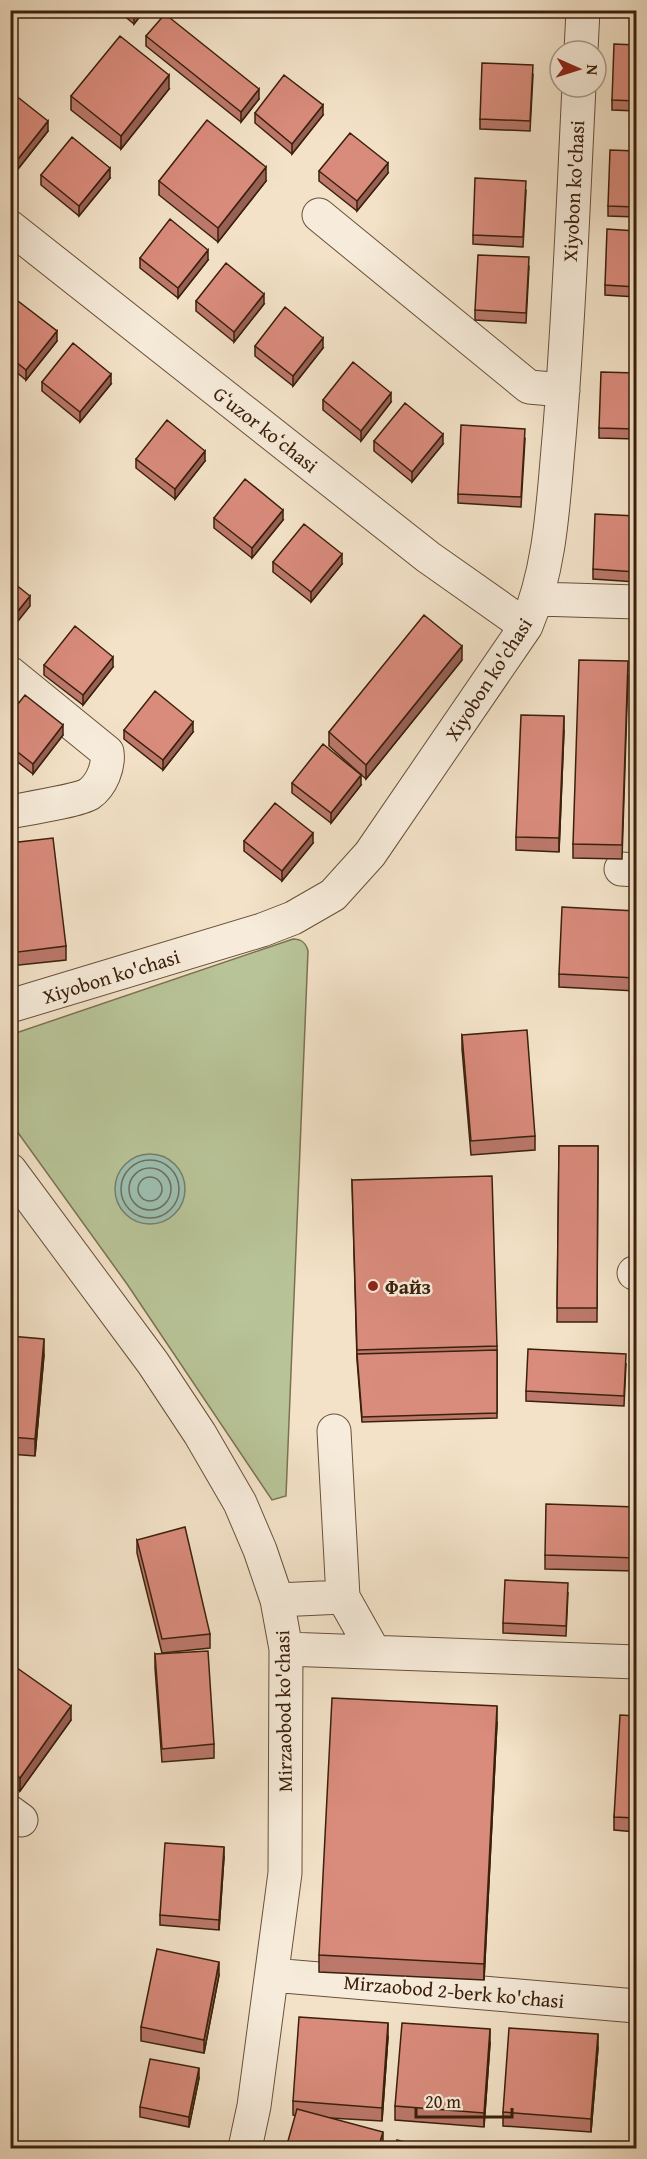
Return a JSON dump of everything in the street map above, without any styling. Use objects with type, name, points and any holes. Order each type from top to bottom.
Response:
[{"type":"street","points":[[582,39],[583,10]]},
{"type":"street","name":"Xiyobon ko'chasi","points":[[10,1006],[262,930],[293,918],[333,895],[370,854],[532,613],[550,537],[563,390],[578,99]]},
{"type":"street","points":[[319,215],[529,387],[563,390]]},
{"type":"street","name":"Gʻuzor koʻchasi","points":[[10,226],[428,557],[532,613]]},
{"type":"street","points":[[532,613],[636,602]]},
{"type":"street","points":[[10,673],[107,752],[109,763],[101,780],[89,794],[10,812]]},
{"type":"street","name":"Mirzaobod ko'chasi","points":[[10,1170],[153,1364],[200,1434],[240,1503],[260,1550],[276,1600],[286,1649],[285,1873],[254,2106],[244,2148]]},
{"type":"street","points":[[334,1431],[343,1597],[374,1652]]},
{"type":"street","points":[[276,1600],[343,1597]]},
{"type":"street","points":[[286,1649],[636,1662]]},
{"type":"street","name":"Mirzaobod 2-berk ko'chasi","points":[[272,1975],[636,2007]]},
{"type":"shaded area","points":[[293,939],[303,942],[308,951],[286,1496],[272,1500],[127,1284],[11,1123],[10,1035]]},
{"type":"water","points":[[150,1154],[169,1160],[179,1170],[185,1189],[179,1208],[169,1218],[150,1224],[131,1218],[121,1208],[115,1189],[121,1170],[131,1160]]},
{"type":"building","points":[[165,14],[259,89],[241,112],[146,36]]},
{"type":"building","points":[[120,36],[169,75],[121,136],[71,96]]},
{"type":"building","points":[[614,44],[636,45],[636,101],[612,100]]},
{"type":"building","points":[[482,63],[533,65],[530,121],[480,119]]},
{"type":"building","points":[[284,75],[323,105],[292,144],[255,113]]},
{"type":"building","points":[[10,91],[48,121],[18,159],[10,153]]},
{"type":"building","points":[[207,120],[266,167],[218,228],[159,181]]},
{"type":"building","points":[[350,133],[388,163],[357,201],[319,171]]},
{"type":"building","points":[[72,137],[110,168],[79,206],[41,175]]},
{"type":"building","points":[[610,150],[636,151],[636,207],[608,206]]},
{"type":"building","points":[[475,178],[526,181],[523,237],[473,235]]},
{"type":"building","points":[[170,219],[208,250],[178,288],[140,258]]},
{"type":"building","points":[[607,229],[636,231],[636,287],[605,285]]},
{"type":"building","points":[[478,255],[529,257],[526,313],[475,310]]},
{"type":"building","points":[[226,263],[264,294],[234,332],[196,301]]},
{"type":"building","points":[[18,301],[57,331],[26,370],[10,357],[10,311]]},
{"type":"building","points":[[285,307],[323,338],[293,376],[255,346]]},
{"type":"building","points":[[73,343],[111,374],[80,412],[42,382]]},
{"type":"building","points":[[353,362],[391,393],[361,431],[323,400]]},
{"type":"building","points":[[601,372],[636,373],[636,429],[599,428]]},
{"type":"building","points":[[405,403],[443,434],[412,472],[374,441]]},
{"type":"building","points":[[167,420],[205,451],[175,489],[136,459]]},
{"type":"building","points":[[461,425],[525,429],[521,497],[458,494]]},
{"type":"building","points":[[245,479],[283,510],[252,548],[214,518]]},
{"type":"building","points":[[595,514],[636,516],[636,572],[593,569]]},
{"type":"building","points":[[304,524],[342,554],[311,592],[273,562]]},
{"type":"building","points":[[10,580],[30,596],[10,621]]},
{"type":"building","points":[[424,615],[462,646],[366,765],[329,732]]},
{"type":"building","points":[[75,626],[113,657],[83,695],[44,665]]},
{"type":"building","points":[[579,660],[628,661],[622,845],[573,844]]},
{"type":"building","points":[[155,691],[193,722],[163,760],[124,730]]},
{"type":"building","points":[[25,695],[63,725],[33,764],[10,746],[10,714]]},
{"type":"building","points":[[521,715],[564,716],[559,838],[516,837]]},
{"type":"building","points":[[323,744],[361,775],[331,813],[292,783]]},
{"type":"building","points":[[275,803],[313,833],[282,871],[244,841]]},
{"type":"building","points":[[53,838],[66,946],[10,953],[10,843]]},
{"type":"building","points":[[562,907],[636,911],[636,978],[559,974]]},
{"type":"building","points":[[527,1030],[535,1136],[471,1141],[462,1035]]},
{"type":"building","points":[[559,1146],[598,1146],[597,1308],[557,1308]]},
{"type":"building","points":[[492,1176],[497,1346],[357,1350],[352,1180]]},
{"type":"building","points":[[10,1336],[44,1339],[35,1439],[10,1437]]},
{"type":"building","points":[[528,1349],[626,1354],[624,1396],[526,1391]]},
{"type":"building","points":[[497,1350],[497,1413],[362,1417],[357,1354]]},
{"type":"building","points":[[546,1504],[636,1507],[636,1558],[545,1555]]},
{"type":"building","points":[[185,1527],[210,1634],[162,1639],[137,1540]]},
{"type":"building","points":[[505,1580],[568,1583],[566,1626],[503,1623]]},
{"type":"building","points":[[208,1651],[214,1744],[162,1749],[155,1654]]},
{"type":"building","points":[[10,1663],[71,1706],[20,1778],[10,1770]]},
{"type":"building","points":[[332,1698],[497,1706],[484,1964],[319,1955]]},
{"type":"building","points":[[620,1715],[636,1716],[636,1818],[614,1817]]},
{"type":"building","points":[[165,1843],[224,1847],[219,1920],[160,1915]]},
{"type":"building","points":[[157,1949],[219,1962],[204,2040],[141,2027]]},
{"type":"building","points":[[299,2017],[388,2023],[382,2108],[293,2101]]},
{"type":"building","points":[[402,2023],[490,2029],[484,2113],[395,2106]]},
{"type":"building","points":[[509,2028],[598,2034],[591,2119],[503,2112]]},
{"type":"building","points":[[150,2059],[199,2068],[189,2117],[140,2107]]},
{"type":"building","points":[[636,2075],[636,2135],[632,2135]]},
{"type":"building","points":[[297,2109],[383,2132],[378,2148],[286,2148]]},
{"type":"building","points":[[397,2140],[430,2148],[395,2148]]},
{"type":"place","name":"Файз","points":[[373,1286]]}]
